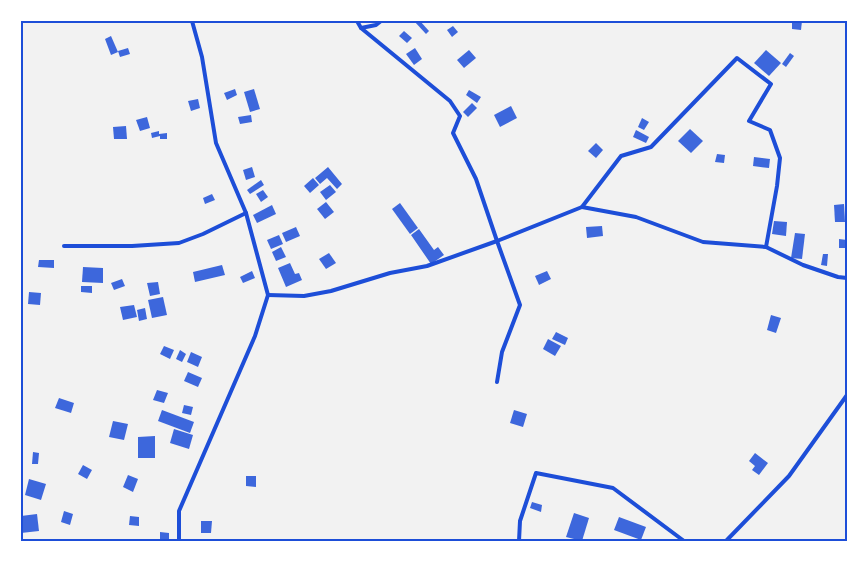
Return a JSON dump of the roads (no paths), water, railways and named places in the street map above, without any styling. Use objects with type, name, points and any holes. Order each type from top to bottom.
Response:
[{"type":"street","points":[[179,541],[179,511],[255,336],[268,295],[246,213],[216,144],[202,58],[192,21]]},
{"type":"street","points":[[357,21],[361,28],[450,101],[460,116],[453,133],[476,179],[496,241],[520,305],[502,352],[496,382]]},
{"type":"street","points":[[361,28],[376,25],[381,21]]},
{"type":"street","points":[[268,295],[304,296],[331,291],[390,273],[427,266],[582,207],[621,156],[651,147],[737,58],[771,84],[749,121],[770,130],[780,158],[766,247]]},
{"type":"street","points":[[582,207],[636,217],[703,242],[766,247],[803,265],[838,277],[847,278]]},
{"type":"street","points":[[64,246],[132,246],[179,243],[203,234],[246,213]]},
{"type":"street","points":[[726,541],[789,476],[847,395]]},
{"type":"street","points":[[519,541],[520,521],[536,473],[613,488],[684,541]]}]
